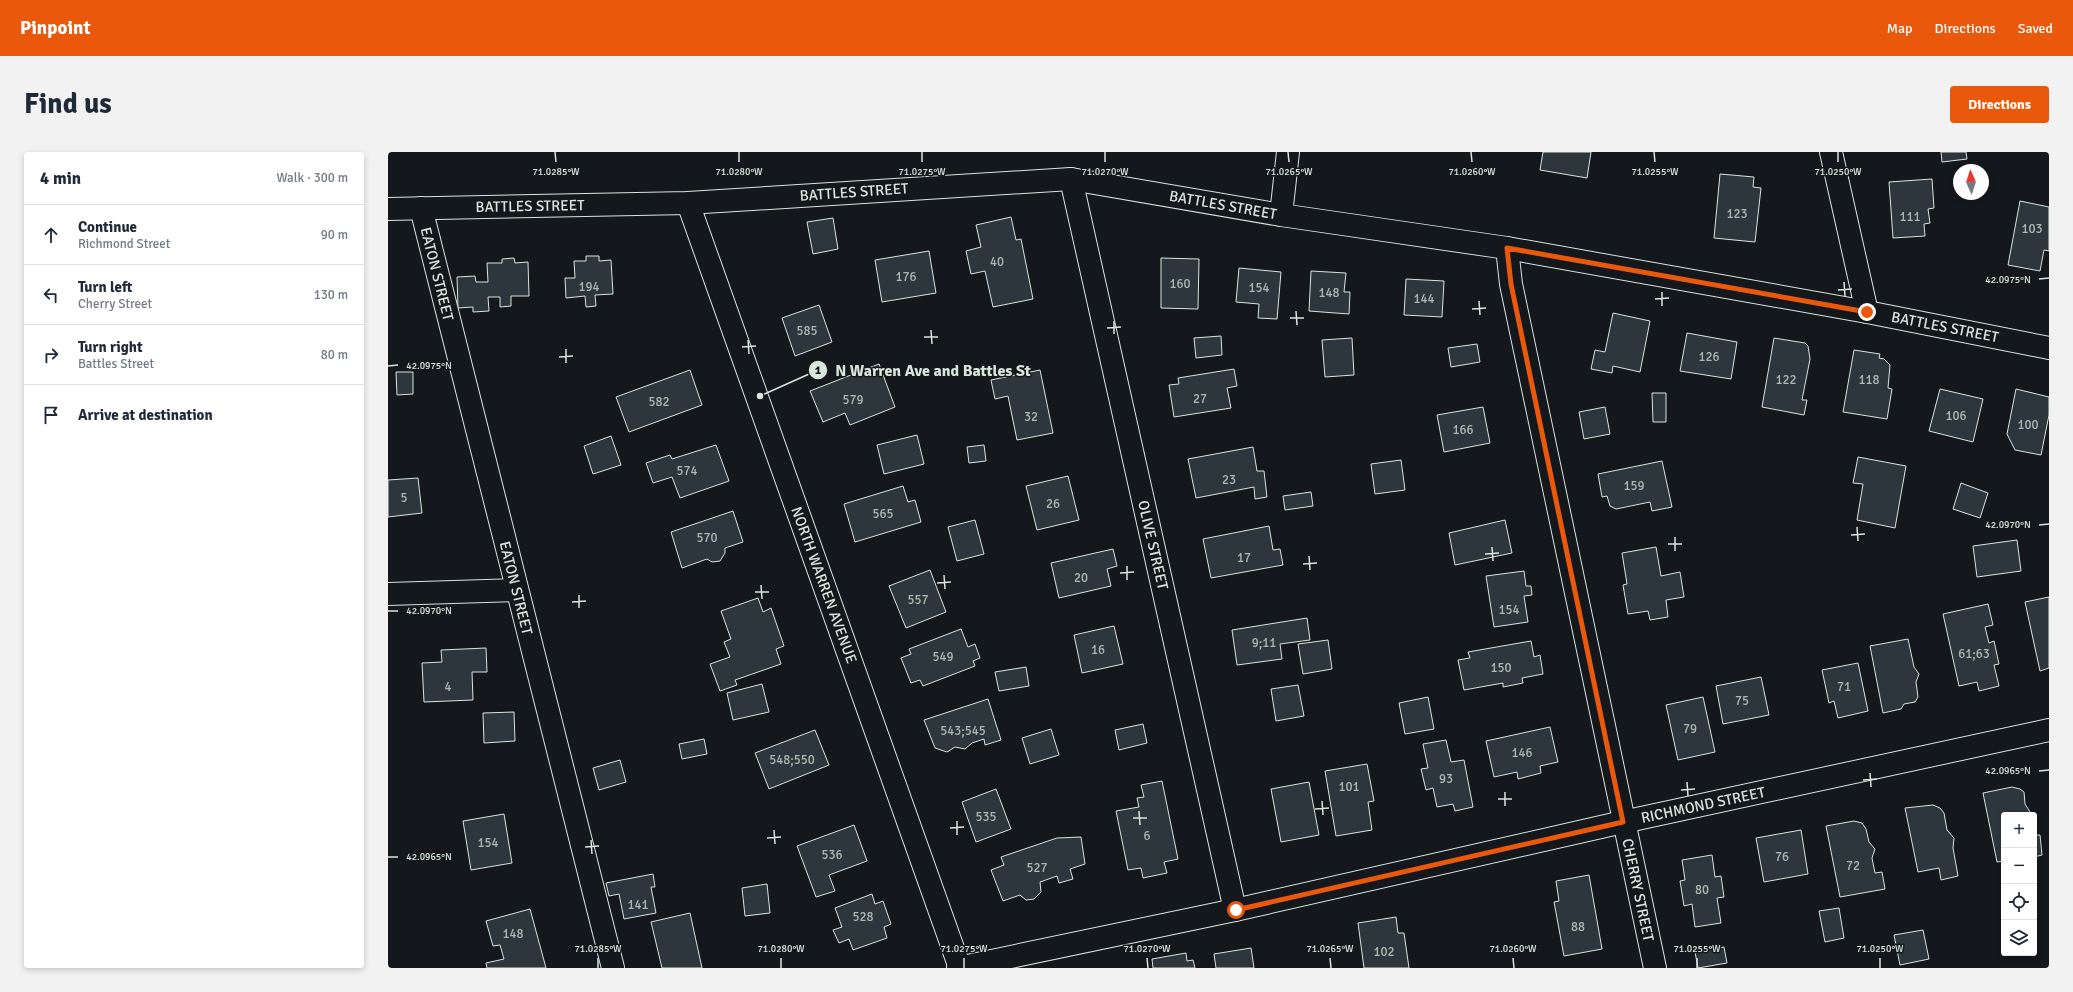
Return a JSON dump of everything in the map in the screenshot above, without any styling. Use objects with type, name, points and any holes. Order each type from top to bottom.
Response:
[{"type":"street","points":[[1281,216],[1288,152]]},
{"type":"street","points":[[1831,152],[1867,312]]},
{"type":"street","name":"BATTLES STREET","points":[[388,209],[688,203],[1071,179],[1281,216],[1507,248],[1867,312],[2049,348]]},
{"type":"street","name":"OLIVE STREET","points":[[1071,179],[1236,910]]},
{"type":"street","name":"NORTH WARREN AVENUE","points":[[688,203],[959,968]]},
{"type":"street","name":"EATON STREET","points":[[420,208],[516,590],[614,968]]},
{"type":"street","name":"CHERRY STREET","points":[[1507,248],[1511,284],[1623,822],[1655,968]]},
{"type":"street","points":[[388,594],[516,590]]},
{"type":"street","name":"RICHMOND STREET","points":[[959,968],[1236,910],[1623,822],[2049,730]]},
{"type":"building","points":[[1543,152],[1591,152],[1587,178],[1540,170]]},
{"type":"building","points":[[1941,152],[1966,152],[1967,159],[1942,162]]},
{"type":"building","points":[[1720,174],[1754,177],[1753,187],[1761,188],[1755,242],[1714,238]]},
{"type":"building","points":[[1932,179],[1934,208],[1928,209],[1930,223],[1924,224],[1925,236],[1893,238],[1889,182]]},
{"type":"building","points":[[2020,201],[2049,207],[2049,251],[2044,250],[2040,271],[2008,265]]},
{"type":"building","points":[[1011,217],[1016,240],[1021,239],[1033,299],[993,307],[985,271],[971,274],[966,251],[981,247],[976,225]]},
{"type":"building","points":[[833,218],[838,249],[813,254],[807,222]]},
{"type":"building","points":[[929,251],[936,293],[882,302],[875,260]]},
{"type":"building","points":[[586,256],[599,256],[599,261],[611,260],[613,294],[595,295],[596,306],[586,307],[585,296],[566,298],[565,278],[575,278],[574,261],[586,261]]},
{"type":"building","points":[[514,258],[515,263],[528,262],[529,296],[511,296],[511,306],[500,307],[500,297],[488,297],[489,311],[473,312],[473,307],[458,308],[457,277],[475,276],[476,282],[488,282],[487,263],[502,263],[502,259]]},
{"type":"building","points":[[1161,258],[1199,259],[1198,309],[1161,308]]},
{"type":"building","points":[[1239,268],[1281,272],[1277,319],[1258,318],[1259,304],[1236,302]]},
{"type":"building","points":[[1311,271],[1346,273],[1344,292],[1350,292],[1349,314],[1309,311]]},
{"type":"building","points":[[1406,279],[1444,281],[1442,317],[1404,315]]},
{"type":"building","points":[[819,305],[832,342],[795,356],[782,318]]},
{"type":"building","points":[[1613,313],[1650,321],[1640,372],[1613,366],[1612,373],[1591,369],[1595,350],[1605,352]]},
{"type":"building","points":[[1687,333],[1737,342],[1731,379],[1680,371]]},
{"type":"building","points":[[1221,336],[1222,355],[1196,358],[1194,338]]},
{"type":"building","points":[[1352,338],[1354,375],[1325,377],[1322,340]]},
{"type":"building","points":[[1774,338],[1805,343],[1808,346],[1810,359],[1802,400],[1807,400],[1804,415],[1762,407]]},
{"type":"building","points":[[1477,344],[1480,362],[1451,367],[1448,348]]},
{"type":"building","points":[[1854,350],[1880,354],[1879,358],[1884,359],[1890,365],[1888,388],[1892,389],[1887,419],[1843,412]]},
{"type":"building","points":[[879,364],[895,407],[850,425],[845,413],[823,422],[810,391]]},
{"type":"building","points":[[1234,369],[1237,386],[1227,388],[1231,408],[1174,417],[1169,385],[1179,384],[1178,378]]},
{"type":"building","points":[[690,370],[702,405],[629,432],[616,397]]},
{"type":"building","points":[[1040,370],[1053,433],[1017,440],[1008,396],[995,399],[991,380]]},
{"type":"building","points":[[396,372],[413,372],[413,394],[397,395]]},
{"type":"building","points":[[1940,389],[1983,399],[1973,442],[1929,431]]},
{"type":"building","points":[[2016,389],[2049,397],[2049,415],[2041,455],[2015,450],[2007,434]]},
{"type":"building","points":[[1652,393],[1666,393],[1666,422],[1653,422]]},
{"type":"building","points":[[1483,407],[1490,443],[1444,452],[1437,415]]},
{"type":"building","points":[[1605,407],[1610,434],[1584,439],[1579,412]]},
{"type":"building","points":[[917,435],[924,464],[884,474],[877,445]]},
{"type":"building","points":[[611,436],[621,465],[593,474],[584,446]]},
{"type":"building","points":[[716,445],[729,481],[680,498],[672,477],[653,483],[646,463],[670,455],[672,459]]},
{"type":"building","points":[[984,445],[986,461],[969,463],[967,447]]},
{"type":"building","points":[[1253,447],[1257,471],[1264,471],[1267,497],[1255,499],[1254,487],[1196,498],[1188,459]]},
{"type":"building","points":[[1858,457],[1906,466],[1895,528],[1857,520],[1863,484],[1853,483]]},
{"type":"building","points":[[1401,460],[1405,490],[1375,494],[1371,464]]},
{"type":"building","points":[[1662,461],[1672,507],[1652,511],[1650,502],[1616,509],[1610,506],[1607,496],[1602,497],[1598,474]]},
{"type":"building","points":[[1068,476],[1079,520],[1037,530],[1026,486]]},
{"type":"building","points":[[418,478],[422,513],[388,517],[388,480]]},
{"type":"building","points":[[1961,483],[1988,493],[1980,518],[1953,509]]},
{"type":"building","points":[[903,486],[908,502],[915,500],[921,522],[855,542],[844,504]]},
{"type":"building","points":[[1311,492],[1313,506],[1285,510],[1283,496]]},
{"type":"building","points":[[733,511],[743,542],[725,548],[725,553],[720,561],[712,562],[707,559],[682,568],[671,532]]},
{"type":"building","points":[[975,520],[984,554],[957,561],[948,527]]},
{"type":"building","points":[[1505,520],[1512,553],[1455,565],[1449,533]]},
{"type":"building","points":[[1269,526],[1273,550],[1280,549],[1283,565],[1211,578],[1203,539]]},
{"type":"building","points":[[2017,540],[2021,571],[1977,577],[1973,546]]},
{"type":"building","points":[[1656,547],[1661,576],[1680,572],[1684,597],[1666,600],[1668,617],[1650,620],[1648,611],[1628,614],[1623,585],[1627,584],[1622,553]]},
{"type":"building","points":[[1113,549],[1117,566],[1107,569],[1111,586],[1059,598],[1051,563]]},
{"type":"building","points":[[930,570],[946,612],[906,628],[889,586]]},
{"type":"building","points":[[1524,571],[1526,586],[1531,586],[1532,595],[1524,596],[1528,622],[1494,627],[1486,576]]},
{"type":"building","points":[[2049,597],[2049,668],[2040,671],[2025,602]]},
{"type":"building","points":[[758,598],[763,612],[771,608],[784,646],[776,649],[781,664],[735,680],[737,685],[720,691],[710,664],[730,657],[724,642],[731,639],[721,611]]},
{"type":"building","points":[[1988,604],[1993,625],[1985,627],[1989,643],[1994,641],[1999,664],[1994,665],[1999,686],[1979,691],[1977,682],[1959,686],[1943,614]]},
{"type":"building","points":[[1307,618],[1310,640],[1280,644],[1282,659],[1237,665],[1232,630]]},
{"type":"building","points":[[1114,626],[1123,664],[1082,673],[1074,635]]},
{"type":"building","points":[[961,629],[968,647],[975,644],[980,658],[973,661],[975,666],[923,686],[920,680],[911,683],[901,658],[911,654],[909,649]]},
{"type":"building","points":[[1908,639],[1914,667],[1919,674],[1916,682],[1918,697],[1915,702],[1904,704],[1901,709],[1883,713],[1870,646]]},
{"type":"building","points":[[1328,640],[1332,669],[1303,674],[1298,644]]},
{"type":"building","points":[[1531,641],[1534,657],[1540,655],[1543,674],[1522,678],[1523,683],[1503,687],[1503,683],[1464,690],[1458,660],[1470,658],[1468,652]]},
{"type":"building","points":[[486,648],[487,672],[472,672],[473,700],[424,702],[422,663],[442,662],[441,650]]},
{"type":"building","points":[[1858,663],[1868,711],[1838,718],[1834,701],[1829,703],[1822,670]]},
{"type":"building","points":[[1026,667],[1029,686],[999,691],[995,672]]},
{"type":"building","points":[[1761,677],[1769,715],[1723,724],[1716,686]]},
{"type":"building","points":[[762,684],[769,712],[733,720],[727,693]]},
{"type":"building","points":[[1298,685],[1304,716],[1276,721],[1271,689]]},
{"type":"building","points":[[1428,697],[1434,729],[1405,734],[1399,703]]},
{"type":"building","points":[[1703,697],[1715,752],[1678,760],[1666,705]]},
{"type":"building","points":[[988,699],[1001,740],[985,745],[984,739],[972,743],[965,749],[955,747],[947,752],[935,748],[924,720]]},
{"type":"building","points":[[514,712],[515,741],[484,743],[483,713]]},
{"type":"building","points":[[1143,724],[1147,743],[1119,750],[1115,730]]},
{"type":"building","points":[[1550,727],[1558,762],[1540,766],[1541,773],[1518,779],[1517,772],[1494,777],[1486,741]]},
{"type":"building","points":[[1051,729],[1059,755],[1030,764],[1022,738]]},
{"type":"building","points":[[815,730],[829,765],[769,789],[755,753]]},
{"type":"building","points":[[704,739],[707,754],[682,759],[679,744]]},
{"type":"building","points":[[1446,740],[1451,762],[1464,760],[1473,807],[1455,811],[1453,804],[1437,807],[1433,788],[1426,790],[1421,769],[1428,768],[1423,744]]},
{"type":"building","points":[[620,760],[626,782],[599,790],[593,768]]},
{"type":"building","points":[[1367,764],[1374,801],[1368,802],[1372,830],[1336,836],[1325,771]]},
{"type":"building","points":[[1162,781],[1178,859],[1164,862],[1167,873],[1143,878],[1141,868],[1128,870],[1116,811],[1139,807],[1137,798],[1144,797],[1141,785]]},
{"type":"building","points":[[1309,782],[1319,835],[1281,842],[1271,789]]},
{"type":"building","points":[[2012,787],[2020,789],[2024,792],[2025,804],[2030,812],[2001,812],[2001,861],[1997,862],[1983,793]]},
{"type":"building","points":[[996,789],[1011,829],[976,842],[962,802]]},
{"type":"building","points":[[1933,805],[1940,808],[1944,813],[1947,830],[1954,838],[1953,848],[1958,876],[1941,880],[1939,868],[1918,872],[1905,808]]},
{"type":"building","points":[[504,814],[512,863],[471,870],[463,821]]},
{"type":"building","points":[[1854,821],[1862,823],[1866,829],[1869,842],[1875,849],[1872,858],[1875,873],[1882,872],[1885,889],[1840,897],[1826,826]]},
{"type":"building","points":[[854,825],[867,861],[829,875],[835,891],[816,897],[797,846]]},
{"type":"building","points":[[1801,830],[1808,874],[1764,882],[1756,838]]},
{"type":"building","points":[[2037,835],[2040,835],[2042,855],[2037,856]]},
{"type":"building","points":[[1081,837],[1085,864],[1070,869],[1073,879],[1059,883],[1057,876],[1040,882],[1041,892],[1034,899],[1026,900],[1020,895],[1003,901],[991,870],[1004,865],[1001,857],[1057,838]]},
{"type":"building","points":[[1712,855],[1715,877],[1721,876],[1724,897],[1717,898],[1721,923],[1695,927],[1692,904],[1684,906],[1680,881],[1685,880],[1682,860]]},
{"type":"building","points":[[653,874],[655,887],[651,887],[656,913],[624,919],[619,894],[609,896],[606,883]]},
{"type":"building","points":[[1589,875],[1602,949],[1564,956],[1554,902],[1559,901],[1556,881]]},
{"type":"building","points":[[767,884],[770,913],[745,916],[742,888]]},
{"type":"building","points":[[872,894],[875,904],[883,901],[891,924],[884,927],[887,938],[853,950],[849,939],[839,943],[833,930],[842,927],[835,908]]},
{"type":"building","points":[[1839,908],[1844,938],[1825,942],[1819,911]]},
{"type":"building","points":[[530,909],[546,968],[487,968],[486,963],[504,959],[500,945],[493,946],[486,921]]},
{"type":"building","points":[[690,913],[702,968],[662,968],[651,922]]},
{"type":"building","points":[[1396,917],[1398,933],[1404,933],[1409,968],[1364,968],[1358,923]]},
{"type":"building","points":[[1923,930],[1929,959],[1900,965],[1894,935]]},
{"type":"building","points":[[1724,947],[1727,963],[1698,968],[1695,952]]},
{"type":"building","points":[[1251,948],[1254,968],[1216,968],[1214,954]]},
{"type":"building","points":[[1186,953],[1187,961],[1193,960],[1195,968],[1153,968],[1152,959]]},
{"type":"place","name":"N Warren Ave and Battles St","points":[[760,396]]},
{"type":"route","points":[[1236,910],[1623,822],[1511,284],[1507,248],[1867,312]]}]
